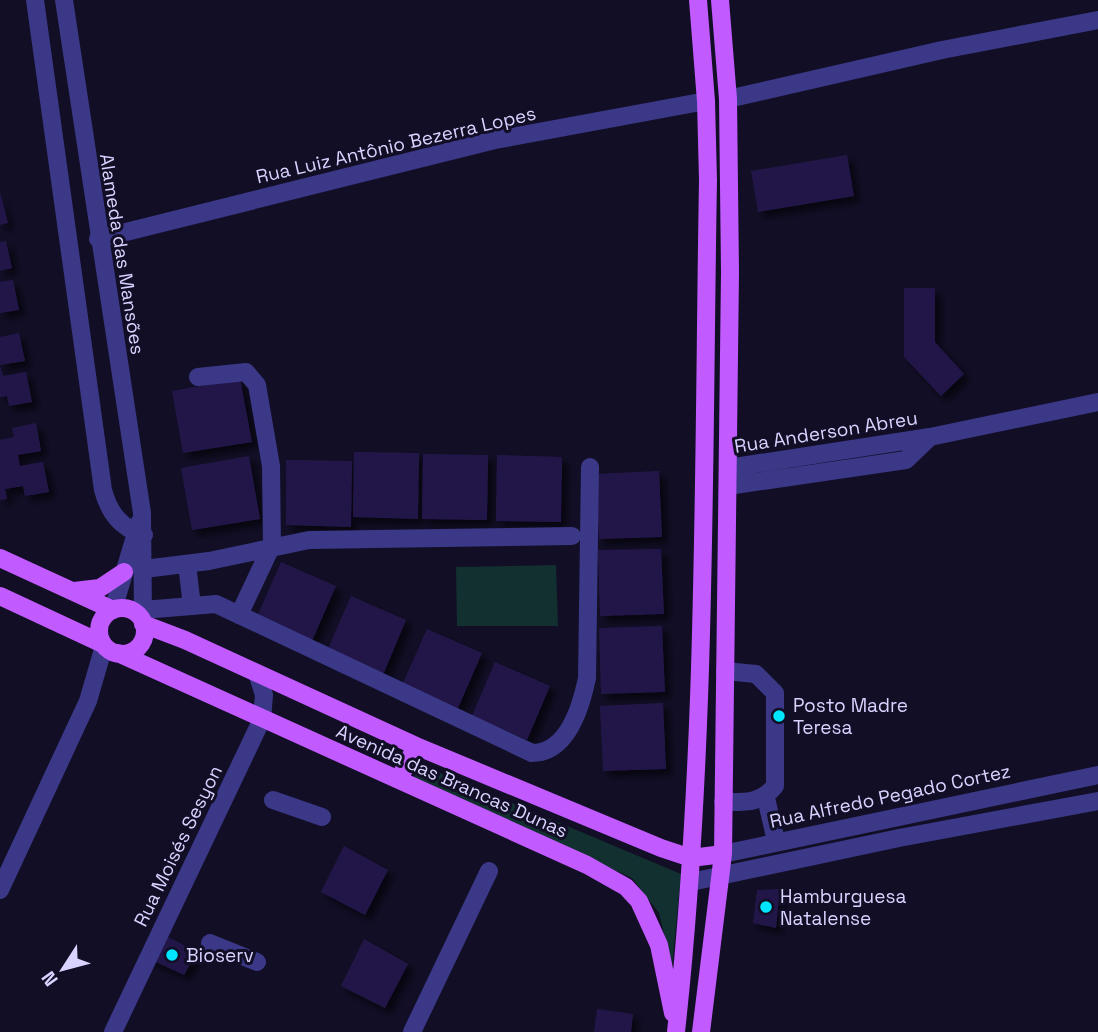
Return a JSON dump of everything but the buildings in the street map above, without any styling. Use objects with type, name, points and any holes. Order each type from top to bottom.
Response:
[{"type":"main road","points":[[676,1031],[691,881],[699,734],[705,417],[706,101],[698,0]]},
{"type":"main road","points":[[701,1032],[723,854],[728,477],[728,99],[720,0]]},
{"type":"main road","points":[[0,558],[113,610]]},
{"type":"main road","points":[[74,591],[100,588],[124,572]]},
{"type":"main road","name":"Avenida das Brancas Dunas","points":[[0,596],[262,719],[587,865],[626,887],[651,922],[659,944],[676,1031]]},
{"type":"main road","points":[[120,608],[134,611],[143,619],[144,636],[137,648],[111,649],[100,625],[113,610],[120,608]]},
{"type":"main road","name":"Avenida das Brancas Dunas","points":[[143,619],[258,676],[416,746],[660,848],[691,858]]},
{"type":"main road","points":[[399,779],[416,746]]},
{"type":"main road","name":"Rua Alfredo Pegado Cortez","points":[[691,858],[723,854]]},
{"type":"street","points":[[35,0],[103,489],[112,514],[140,534]]},
{"type":"street","name":"Alameda das Mansões","points":[[64,0],[98,239],[142,513],[140,534],[144,569],[143,619]]},
{"type":"street","points":[[728,99],[942,50],[1098,20]]},
{"type":"street","name":"Rua Luiz Antônio Bezerra Lopes","points":[[98,239],[495,140],[706,101]]},
{"type":"street","points":[[198,377],[246,372],[257,385],[271,466],[272,545],[239,615]]},
{"type":"street","name":"Rua Anderson Abreu","points":[[728,477],[906,460],[930,437],[1098,402]]},
{"type":"street","points":[[143,619],[192,606],[216,604],[532,753],[544,753],[562,740],[580,707],[587,678],[590,467]]},
{"type":"street","name":"Alameda das Mansões","points":[[113,610],[124,572],[140,534]]},
{"type":"street","points":[[144,569],[187,564],[272,545],[366,537],[572,536]]},
{"type":"street","points":[[187,564],[192,606]]},
{"type":"street","points":[[0,890],[95,683],[95,671],[111,649]]},
{"type":"street","points":[[723,802],[751,802],[766,798],[775,786],[775,693],[756,674],[725,671]]},
{"type":"street","name":"Rua Moisés Sesyon","points":[[113,1032],[262,719],[264,695],[258,676]]},
{"type":"street","name":"Rua Alfredo Pegado Cortez","points":[[723,854],[1098,775]]},
{"type":"street","points":[[691,881],[899,838],[1029,817],[1091,803],[1078,779]]},
{"type":"street","points":[[1024,789],[1029,817]]},
{"type":"street","points":[[766,798],[776,841]]},
{"type":"street","points":[[273,800],[322,817]]},
{"type":"street","points":[[412,1032],[489,872]]},
{"type":"street","points":[[211,943],[257,962]]},
{"type":"green space","points":[[556,565],[558,626],[457,626],[456,567]]},
{"type":"green space","points":[[419,764],[681,874],[672,968],[659,913],[632,878],[414,778]]},
{"type":"place","name":"Posto Madre Teresa","points":[[779,716]]},
{"type":"place","name":"Hamburguesa Natalense","points":[[766,907]]},
{"type":"place","name":"Bioserv","points":[[172,955]]}]
